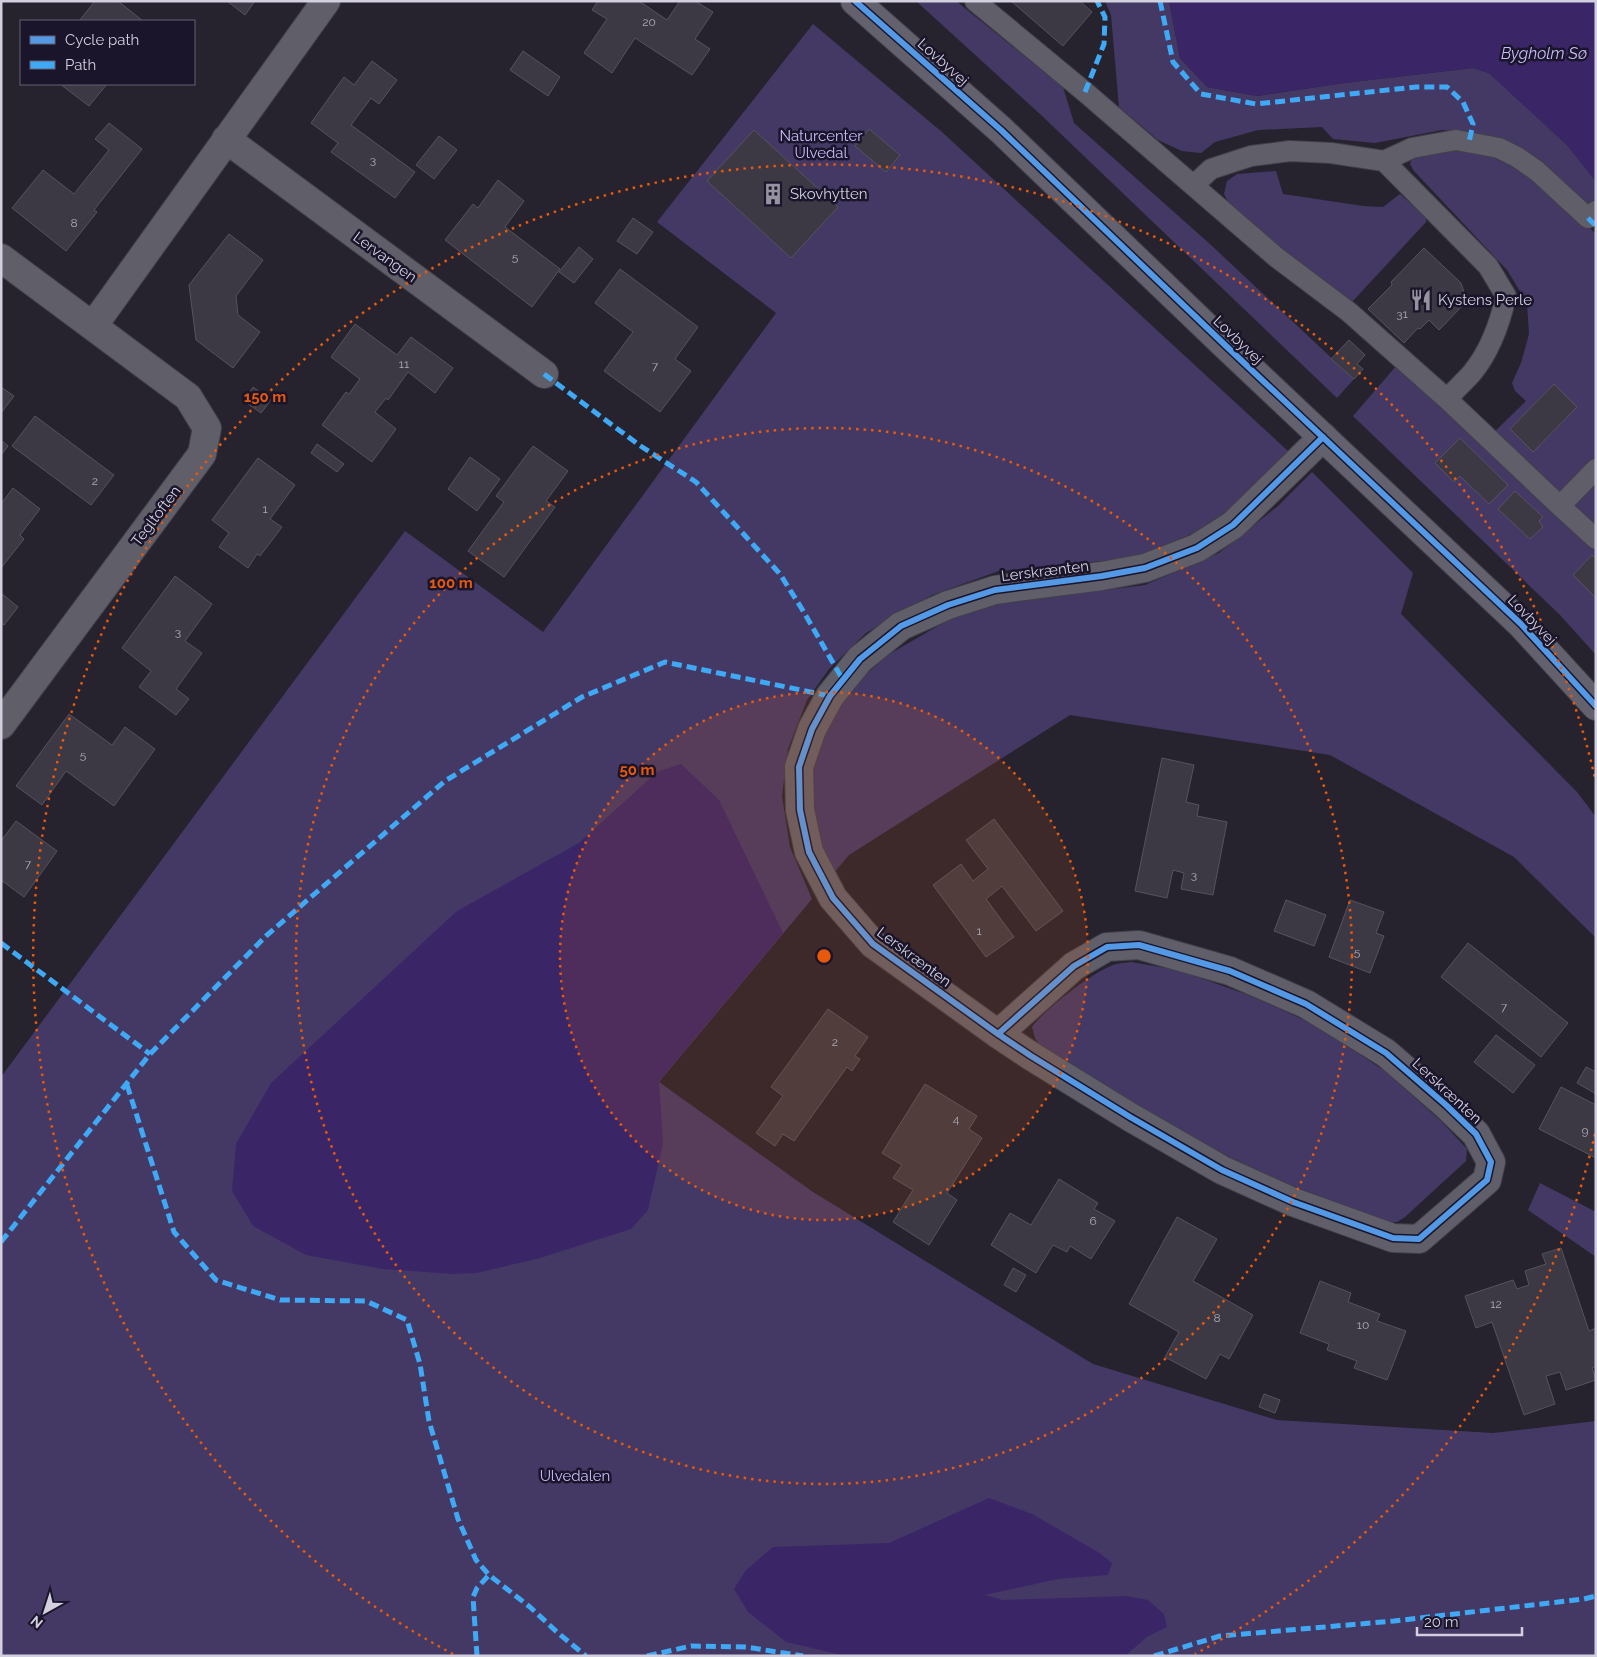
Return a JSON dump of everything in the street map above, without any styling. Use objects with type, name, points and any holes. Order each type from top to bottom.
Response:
[{"type":"street","points":[[93,326],[326,1]]},
{"type":"street","name":"Lovbyvej","points":[[856,1],[1001,130],[1521,624],[1596,706]]},
{"type":"street","name":"Lervangen","points":[[226,139],[544,374]]},
{"type":"street","name":"Tegltoften","points":[[1,258],[188,397],[207,428],[202,454],[1,725]]},
{"type":"street","name":"Lerskrænten","points":[[998,1034],[1074,966],[1108,947],[1139,945],[1230,971],[1306,1004],[1386,1053],[1476,1134],[1491,1162],[1487,1180],[1419,1239],[1393,1238],[1293,1202],[1222,1170],[1130,1117],[1031,1056],[998,1034],[873,944],[833,898],[809,852],[800,810],[800,767],[812,730],[830,696],[860,659],[901,626],[948,606],[995,590],[1102,576],[1146,568],[1197,548],[1233,525],[1322,437]]},
{"type":"lane","points":[[975,1],[1085,92],[1276,256],[1349,312],[1447,399],[1596,539]]},
{"type":"lane","points":[[1194,185],[1211,169],[1251,156],[1290,151],[1331,153],[1384,161],[1412,148],[1456,140],[1499,148],[1536,171],[1588,218],[1596,210]]},
{"type":"lane","points":[[1384,161],[1488,266],[1506,296],[1501,320],[1488,347],[1472,373],[1447,399]]},
{"type":"lane","points":[[1560,506],[1596,469]]},
{"type":"green space","points":[[916,1],[956,1],[1063,87],[1074,123],[1211,245],[1354,379],[1337,398],[1040,114]]},
{"type":"green space","points":[[1105,1],[1169,1],[1180,58],[1207,87],[1257,96],[1344,83],[1473,68],[1489,73],[1567,145],[1596,181],[1596,201],[1588,208],[1455,131],[1442,130],[1375,143],[1333,139],[1322,127],[1258,130],[1215,142],[1201,153],[1182,151],[1158,140],[1119,107],[1111,15]]},
{"type":"green space","points":[[813,24],[942,132],[1288,451],[1255,489],[1203,529],[1137,557],[999,571],[932,595],[866,633],[829,669],[807,700],[788,749],[782,796],[790,847],[812,899],[659,1082],[813,1192],[1093,1364],[1277,1420],[1493,1433],[1596,1421],[1596,1656],[1,1656],[1,1077],[405,531],[543,632],[776,313],[657,222]]},
{"type":"green space","points":[[1456,149],[1491,154],[1523,171],[1562,201],[1596,234],[1596,655],[1560,615],[1353,416],[1397,365],[1485,441],[1526,401],[1515,391],[1512,383],[1521,363],[1529,334],[1527,303],[1507,270],[1414,171],[1410,164],[1413,156]]},
{"type":"green space","points":[[1276,171],[1283,194],[1363,206],[1383,207],[1400,194],[1426,217],[1426,222],[1352,302],[1292,258],[1230,206],[1224,194],[1227,181],[1237,174]]},
{"type":"green space","points":[[1312,472],[1413,573],[1401,614],[1577,792],[1596,817],[1596,938],[1514,857],[1330,755],[1070,715],[849,855],[833,874],[820,847],[814,808],[813,765],[833,714],[851,688],[886,656],[950,619],[1002,603],[1145,585],[1219,553],[1278,506]]},
{"type":"green space","points":[[1131,962],[1178,970],[1251,996],[1315,1025],[1385,1071],[1442,1122],[1467,1149],[1466,1161],[1405,1217],[1397,1222],[1388,1222],[1288,1184],[1206,1145],[1042,1049],[1035,1038],[1032,1027],[1038,1019],[1071,991],[1096,974],[1116,964]]},
{"type":"green space","points":[[1540,1183],[1596,1212],[1596,1257],[1528,1210]]},
{"type":"water","name":"Bygholm Sø","points":[[1169,1],[1596,1],[1596,181],[1567,145],[1489,73],[1473,68],[1344,83],[1257,96],[1207,87],[1180,58]]},
{"type":"water","points":[[681,764],[719,800],[783,933],[659,1081],[663,1144],[648,1210],[631,1229],[540,1258],[477,1273],[453,1274],[383,1269],[306,1255],[253,1226],[232,1191],[236,1144],[271,1083],[457,911],[579,843],[657,772]]},
{"type":"water","points":[[989,1498],[1032,1514],[1098,1552],[1112,1563],[1108,1575],[1058,1579],[985,1595],[1003,1600],[1127,1596],[1148,1600],[1164,1614],[1167,1627],[1147,1637],[1125,1656],[842,1655],[786,1642],[748,1612],[734,1589],[746,1570],[773,1547],[889,1543]]},
{"type":"building","points":[[95,1],[118,1],[142,20],[80,20]]},
{"type":"building","points":[[227,1],[255,1],[245,15]]},
{"type":"building","points":[[598,1],[639,1],[667,20],[680,1],[695,1],[713,12],[695,39],[710,49],[692,75],[635,38],[612,73],[584,53],[607,19],[592,10]]},
{"type":"building","points":[[1011,1],[1080,1],[1092,12],[1063,46]]},
{"type":"building","points":[[523,51],[560,77],[548,96],[510,70]]},
{"type":"building","points":[[372,61],[397,80],[379,104],[371,98],[351,125],[415,172],[395,198],[331,152],[338,143],[311,123],[344,77],[354,85]]},
{"type":"building","points":[[61,85],[106,85],[89,106]]},
{"type":"building","points":[[109,123],[142,149],[94,210],[97,212],[66,251],[12,208],[43,170],[74,194],[109,150],[95,139]]},
{"type":"building","points":[[869,129],[900,155],[886,172],[855,146]]},
{"type":"building","name":"Skovhytten","points":[[754,130],[838,207],[791,258],[707,181]]},
{"type":"building","points":[[439,136],[457,150],[434,179],[416,165]]},
{"type":"building","points":[[498,180],[524,201],[505,227],[560,269],[532,307],[445,240],[473,204],[478,208]]},
{"type":"building","points":[[633,218],[653,232],[637,254],[617,241]]},
{"type":"building","points":[[229,234],[263,260],[236,296],[238,315],[260,332],[233,368],[196,340],[189,285]]},
{"type":"building","points":[[579,247],[593,259],[574,283],[559,272]]},
{"type":"building","name":"Kystens Perle","points":[[1424,248],[1461,283],[1465,295],[1463,305],[1439,330],[1429,320],[1420,329],[1418,328],[1404,343],[1368,309]]},
{"type":"building","points":[[620,269],[698,327],[675,359],[691,371],[660,412],[604,371],[633,332],[595,303]]},
{"type":"building","points":[[355,324],[397,355],[411,337],[453,368],[435,393],[408,372],[388,400],[386,398],[375,412],[396,429],[372,462],[322,425],[346,392],[349,394],[360,379],[331,357]]},
{"type":"building","points":[[1349,340],[1365,355],[1357,364],[1363,369],[1354,379],[1331,359]]},
{"type":"building","points":[[1554,384],[1577,407],[1533,452],[1510,429]]},
{"type":"building","points":[[1,387],[14,396],[1,413]]},
{"type":"building","points":[[253,387],[271,400],[261,413],[244,401]]},
{"type":"building","points":[[35,416],[114,475],[91,505],[12,446]]},
{"type":"building","points":[[1460,438],[1508,485],[1489,504],[1460,476],[1454,482],[1435,463]]},
{"type":"building","points":[[1,440],[8,446],[1,455]]},
{"type":"building","points":[[317,444],[344,464],[337,472],[311,453]]},
{"type":"building","points":[[533,446],[568,471],[546,501],[555,507],[504,577],[468,551],[504,502],[496,496]]},
{"type":"building","points":[[470,457],[500,479],[477,511],[448,489]]},
{"type":"building","points":[[258,458],[295,485],[270,519],[282,527],[260,556],[257,554],[248,568],[219,547],[229,533],[212,520]]},
{"type":"building","points":[[13,488],[40,509],[20,535],[24,539],[1,568],[1,504]]},
{"type":"building","points":[[1515,491],[1543,517],[1539,521],[1543,527],[1530,539],[1498,509]]},
{"type":"building","points":[[1592,555],[1596,559],[1596,598],[1573,575]]},
{"type":"building","points":[[175,576],[212,604],[185,641],[202,653],[176,689],[189,699],[176,715],[139,687],[151,671],[122,648]]},
{"type":"building","points":[[1,593],[18,607],[4,625],[1,623]]},
{"type":"building","points":[[69,714],[112,745],[125,727],[155,749],[114,806],[66,771],[42,805],[16,786]]},
{"type":"building","points":[[1162,758],[1194,765],[1186,802],[1199,805],[1197,816],[1227,822],[1213,895],[1181,889],[1184,873],[1173,870],[1167,898],[1135,891]]},
{"type":"building","points":[[994,819],[1063,911],[1036,931],[1002,886],[986,899],[1014,937],[986,957],[933,885],[961,864],[973,881],[988,869],[966,840]]},
{"type":"building","points":[[16,821],[57,851],[24,897],[1,880],[1,841]]},
{"type":"building","points":[[1286,900],[1326,915],[1314,946],[1274,931]]},
{"type":"building","points":[[1350,900],[1384,912],[1376,933],[1384,936],[1370,973],[1329,957]]},
{"type":"building","points":[[1468,943],[1568,1023],[1541,1057],[1441,977]]},
{"type":"building","points":[[828,1009],[868,1037],[855,1056],[860,1059],[852,1071],[847,1067],[794,1141],[783,1134],[775,1146],[756,1133],[783,1096],[771,1087]]},
{"type":"building","points":[[1496,1035],[1535,1065],[1513,1093],[1474,1062]]},
{"type":"building","points":[[1586,1067],[1596,1072],[1596,1094],[1577,1083]]},
{"type":"building","points":[[925,1084],[977,1116],[969,1129],[982,1138],[947,1193],[957,1200],[929,1245],[893,1222],[913,1190],[893,1178],[902,1165],[882,1153]]},
{"type":"building","points":[[1561,1087],[1596,1105],[1596,1158],[1539,1129]]},
{"type":"building","points":[[1059,1179],[1098,1203],[1094,1209],[1115,1221],[1091,1259],[1070,1246],[1067,1252],[1053,1245],[1036,1273],[991,1245],[1010,1213],[1031,1225]]},
{"type":"building","points":[[1177,1217],[1217,1239],[1193,1281],[1253,1315],[1229,1359],[1220,1354],[1206,1379],[1165,1357],[1179,1332],[1129,1304]]},
{"type":"building","points":[[1561,1248],[1589,1331],[1596,1328],[1596,1366],[1592,1368],[1596,1380],[1566,1390],[1560,1372],[1546,1376],[1555,1404],[1524,1415],[1492,1322],[1476,1328],[1465,1296],[1513,1280],[1517,1289],[1529,1285],[1525,1271],[1546,1264],[1542,1254]]},
{"type":"building","points":[[1013,1268],[1026,1275],[1016,1292],[1004,1285]]},
{"type":"building","points":[[1320,1281],[1351,1293],[1348,1302],[1380,1314],[1377,1321],[1406,1331],[1387,1380],[1354,1368],[1357,1361],[1327,1350],[1329,1344],[1300,1333]]},
{"type":"building","points":[[1264,1394],[1280,1400],[1275,1413],[1259,1407]]},
{"type":"marked path","points":[[1085,92],[1104,44],[1105,17],[1097,1]]},
{"type":"marked path","points":[[1160,1],[1173,62],[1201,94],[1256,104],[1416,87],[1447,87],[1463,102],[1473,124],[1469,142]]},
{"type":"marked path","points":[[1588,218],[1596,226]]},
{"type":"marked path","points":[[544,374],[639,445],[696,482],[780,574],[843,680]]},
{"type":"marked path","points":[[1,1242],[150,1054],[266,936],[445,781],[582,697],[665,662],[830,696]]},
{"type":"marked path","points":[[1,943],[150,1054]]},
{"type":"marked path","points":[[127,1085],[174,1232],[216,1280],[280,1300],[366,1301],[407,1320],[420,1364],[429,1421],[458,1519],[476,1560],[489,1575],[530,1607],[586,1656]]},
{"type":"marked path","points":[[477,1656],[473,1597],[477,1588],[489,1575]]},
{"type":"marked path","points":[[1154,1656],[1220,1636],[1394,1621],[1584,1599],[1596,1596]]},
{"type":"marked path","points":[[647,1656],[691,1646],[746,1647],[803,1656]]},
{"type":"cycle path","points":[[855,1],[1001,130],[1225,345],[1521,624],[1596,706]]},
{"type":"cycle path","points":[[998,1034],[1074,966],[1107,947],[1139,945],[1230,971],[1306,1004],[1386,1053],[1476,1134],[1491,1162],[1487,1180],[1419,1239],[1393,1238],[1293,1202],[1222,1170],[1130,1117],[1031,1056],[998,1034],[873,944],[833,898],[809,852],[800,810],[799,767],[812,729],[830,696],[860,659],[901,626],[948,605],[995,590],[1102,576],[1145,568],[1197,548],[1233,525],[1323,437]]},
{"type":"place","name":"Skovhytten","points":[[773,194]]},
{"type":"place","name":"Kystens Perle","points":[[1421,300]]},
{"type":"park label","name":"Naturcenter Ulvedal","points":[[821,144]]},
{"type":"park label","name":"Ulvedalen","points":[[575,1476]]}]
